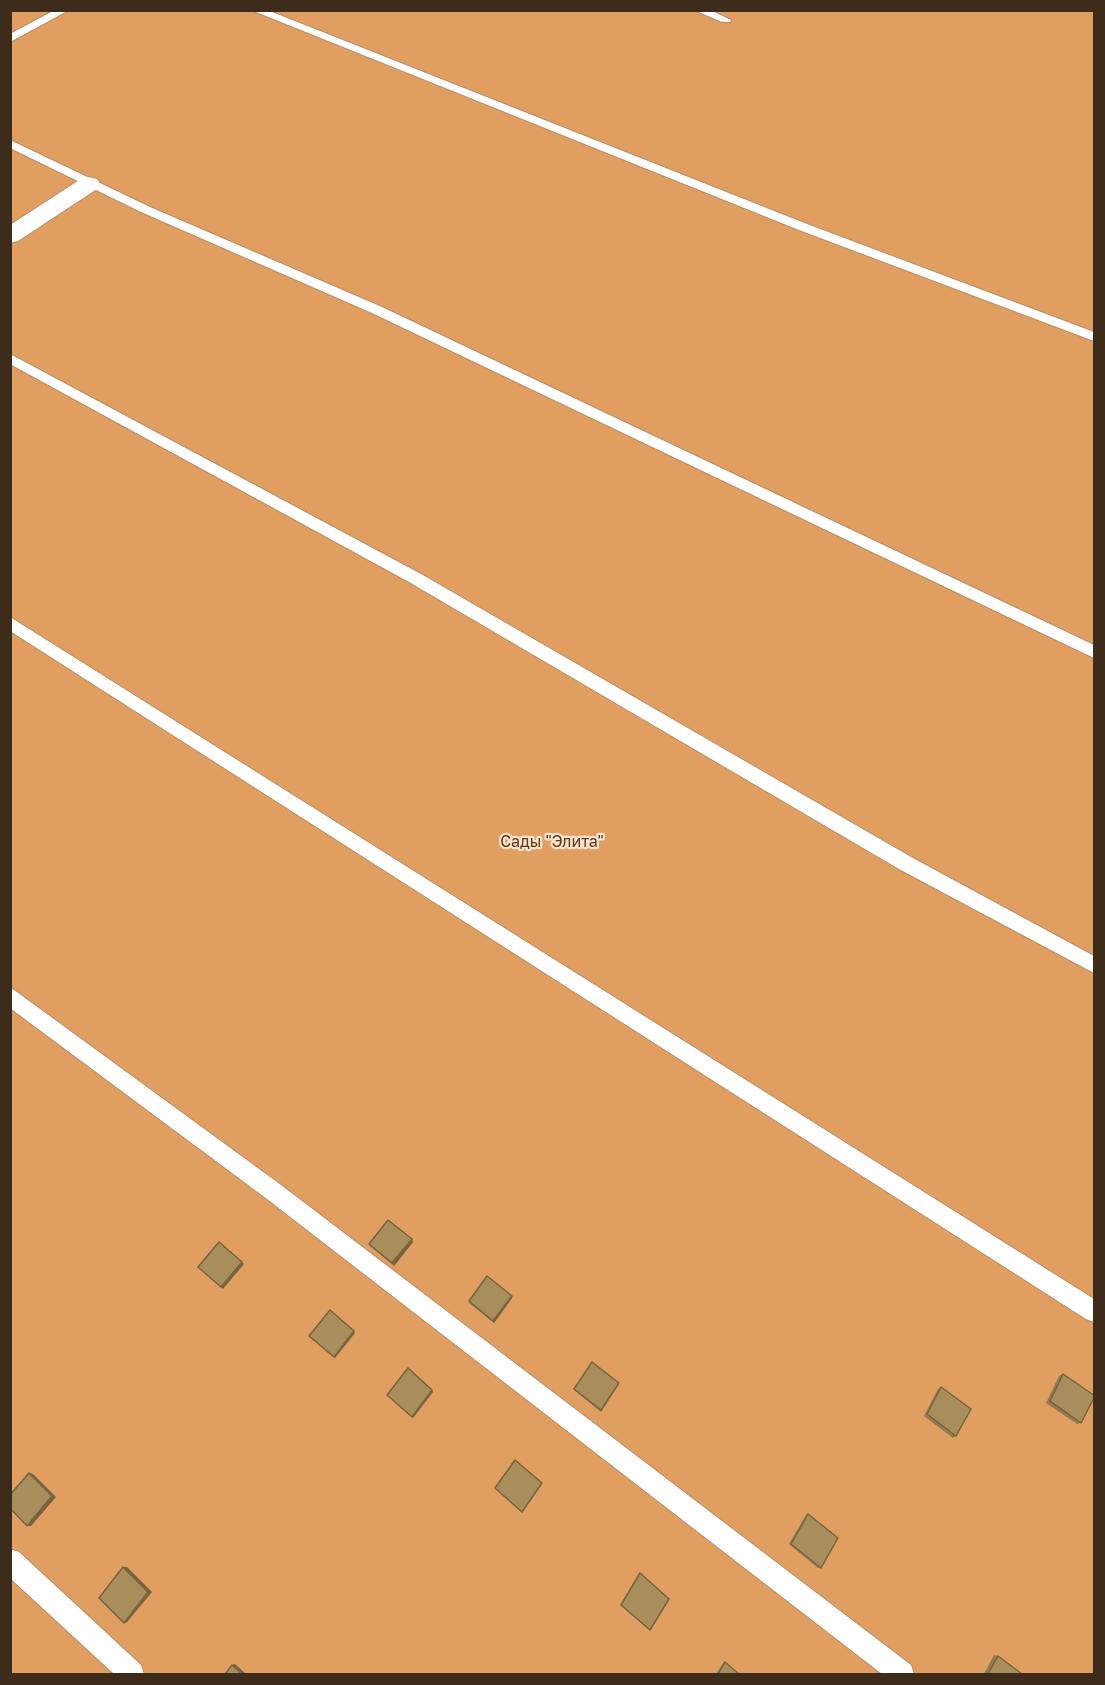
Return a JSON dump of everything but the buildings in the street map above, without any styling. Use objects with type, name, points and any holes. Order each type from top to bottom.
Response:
[{"type":"street","points":[[10,236],[89,184]]},
{"type":"lane","points":[[10,39],[64,10]]},
{"type":"lane","points":[[256,10],[803,227],[1095,337]]},
{"type":"lane","points":[[699,10],[726,20]]},
{"type":"lane","points":[[10,142],[66,174],[374,309],[825,526],[1095,652]]},
{"type":"lane","points":[[10,358],[415,578],[905,863],[1095,965]]},
{"type":"lane","points":[[10,623],[1095,1311]]},
{"type":"lane","points":[[10,996],[274,1192],[902,1674]]},
{"type":"lane","points":[[10,1561],[132,1674]]},
{"type":"green space","name":"Сады \"Элита\"","points":[[11,11],[1094,11],[1094,1674],[11,1674]]}]
